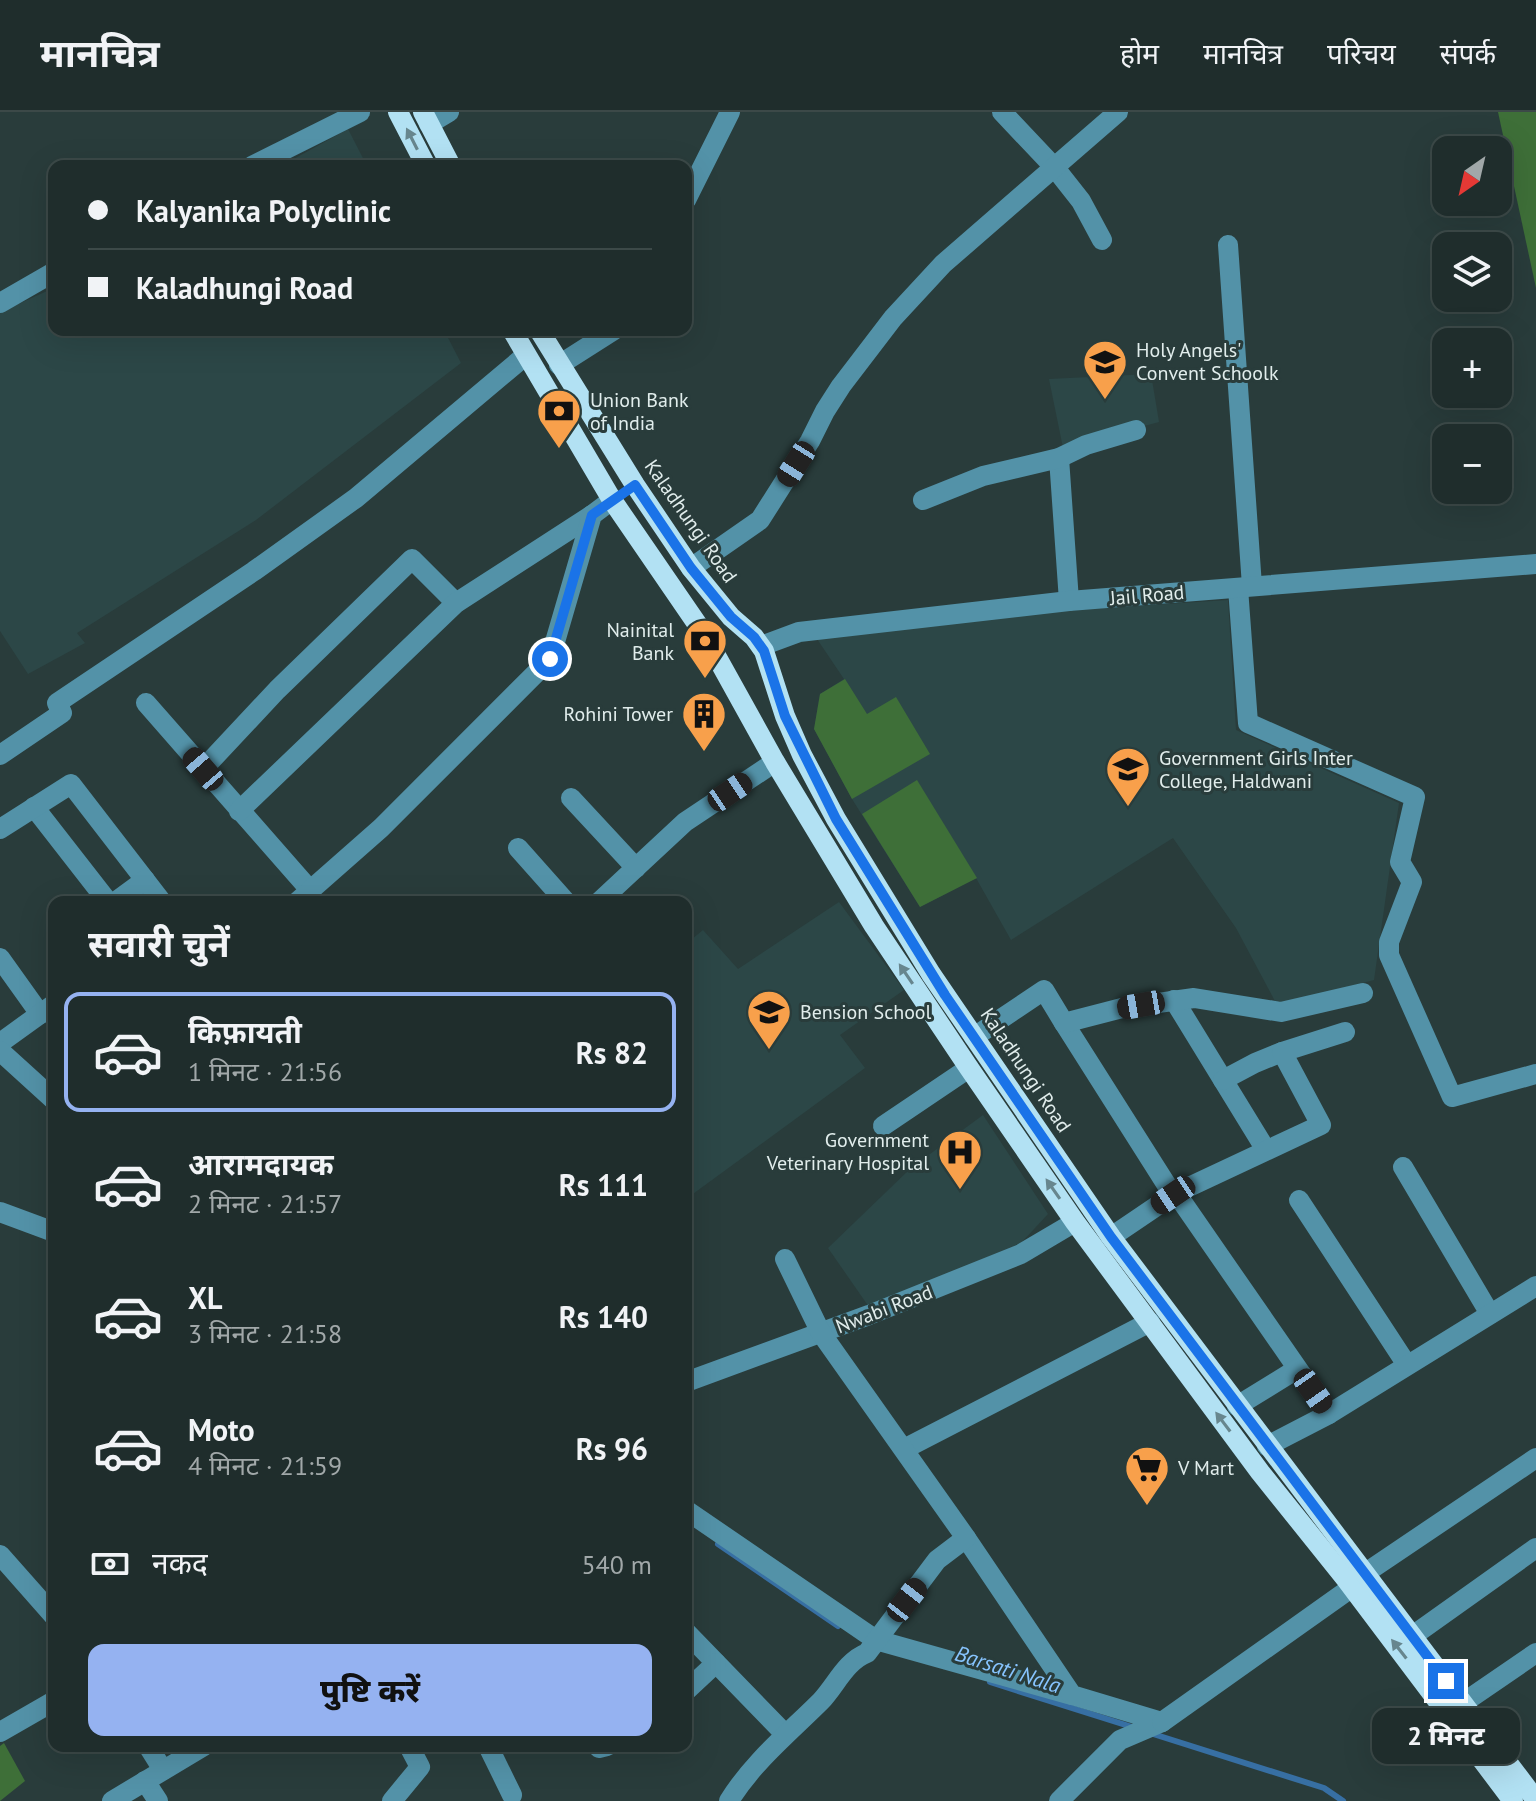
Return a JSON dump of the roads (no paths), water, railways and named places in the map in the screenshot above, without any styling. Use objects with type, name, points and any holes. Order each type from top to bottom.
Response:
[{"type":"main road","points":[[398,112],[423,160]]},
{"type":"main road","points":[[426,118],[448,160]]},
{"type":"main road","name":"Kaladhungi Road","points":[[515,336],[612,500],[704,634],[775,762],[874,926],[969,1068],[1083,1215],[1111,1237],[1267,1446],[1358,1581],[1456,1709],[1536,1800]]},
{"type":"main road","name":"Kaladhungi Road","points":[[542,336],[691,568],[731,617],[761,646],[785,716],[836,819],[1150,1322],[1260,1472],[1411,1637],[1513,1801]]},
{"type":"main road","points":[[612,500],[635,485]]},
{"type":"main road","points":[[704,634],[717,622],[731,617]]},
{"type":"main road","points":[[737,692],[756,688],[772,674]]},
{"type":"street","points":[[264,160],[360,112]]},
{"type":"street","points":[[426,118],[449,112]]},
{"type":"street","points":[[692,188],[730,112]]},
{"type":"street","points":[[1002,112],[1055,168],[1081,201],[1102,240]]},
{"type":"street","points":[[691,568],[760,520],[810,441],[825,411],[893,318],[943,264],[1118,112]]},
{"type":"street","points":[[1228,245],[1245,587],[1248,723],[1415,797],[1400,862],[1412,882],[1389,942],[1389,955],[1452,1097],[1536,1074]]},
{"type":"street","points":[[0,303],[48,275]]},
{"type":"street","points":[[559,365],[605,336]]},
{"type":"street","points":[[0,755],[62,713],[57,703],[254,571],[356,498],[526,355]]},
{"type":"street","points":[[923,500],[983,476],[1059,458],[1086,445],[1136,430]]},
{"type":"street","points":[[1059,458],[1069,601]]},
{"type":"street","points":[[239,811],[456,603],[612,500]]},
{"type":"street","points":[[146,703],[239,811],[304,896],[381,828],[550,659],[592,515]]},
{"type":"street","points":[[203,769],[277,690],[412,559],[456,603]]},
{"type":"street","name":"Jail Road","points":[[761,646],[799,632],[1069,601],[1536,564]]},
{"type":"street","points":[[606,896],[685,822],[775,762]]},
{"type":"street","points":[[0,829],[71,784],[157,896]]},
{"type":"street","points":[[571,798],[636,868]]},
{"type":"street","points":[[34,807],[103,896]]},
{"type":"street","points":[[518,848],[561,896]]},
{"type":"street","points":[[123,896],[145,880]]},
{"type":"street","points":[[0,958],[47,1009],[0,1043]]},
{"type":"street","points":[[974,1037],[1044,990],[1175,1194],[1329,1414]]},
{"type":"street","points":[[1064,1023],[1122,1008],[1174,1000],[1194,998],[1281,1012],[1363,993]]},
{"type":"street","points":[[1174,1000],[1266,1150]]},
{"type":"street","points":[[1223,1080],[1282,1052],[1345,1032]]},
{"type":"street","points":[[0,1051],[48,1095]]},
{"type":"street","points":[[1111,1237],[1175,1194],[1321,1125],[1282,1052]]},
{"type":"street","points":[[883,1126],[969,1068]]},
{"type":"street","points":[[1403,1167],[1490,1314]]},
{"type":"street","points":[[1299,1200],[1407,1365]]},
{"type":"street","points":[[0,1212],[48,1230]]},
{"type":"street","name":"Nwabi Road","points":[[692,1380],[1021,1254],[1083,1215]]},
{"type":"street","points":[[785,1259],[821,1333],[1072,1695]]},
{"type":"street","points":[[1267,1446],[1329,1414],[1536,1286]]},
{"type":"street","points":[[904,1449],[1150,1322]]},
{"type":"street","points":[[1237,1406],[1297,1369]]},
{"type":"street","points":[[1059,1801],[1120,1740],[1157,1724],[1536,1458]]},
{"type":"street","points":[[692,1514],[872,1647],[1072,1695],[1157,1724]]},
{"type":"street","points":[[729,1801],[739,1784],[785,1734],[822,1700],[857,1657],[872,1647],[937,1560],[966,1538]]},
{"type":"street","points":[[1411,1637],[1536,1548]]},
{"type":"street","points":[[0,1555],[48,1609]]},
{"type":"street","points":[[692,1638],[785,1734]]},
{"type":"street","points":[[1456,1709],[1536,1653]]},
{"type":"street","points":[[692,1685],[716,1663]]},
{"type":"street","points":[[0,1732],[48,1704]]},
{"type":"street","points":[[149,1752],[158,1801]]},
{"type":"street","points":[[112,1801],[194,1752]]},
{"type":"street","points":[[392,1801],[420,1767],[416,1752]]},
{"type":"street","points":[[491,1752],[512,1795]]},
{"type":"waterway","name":"Barsati Nala","points":[[718,1544],[838,1626]]},
{"type":"waterway","name":"Barsati Nala","points":[[990,1682],[1132,1727]]},
{"type":"waterway","name":"Barsati Nala","points":[[1150,1733],[1324,1788],[1343,1801]]},
{"type":"place","name":"Holy Angels' Convent Schoolk","points":[[1105,401]]},
{"type":"place","name":"Union Bank of India","points":[[559,450]]},
{"type":"place","name":"Nainital Bank","points":[[705,680]]},
{"type":"place","name":"Rohini Tower","points":[[704,753]]},
{"type":"place","name":"Government Girls Inter College, Haldwani","points":[[1128,808]]},
{"type":"place","name":"Bension School","points":[[769,1051]]},
{"type":"place","name":"Government Veterinary Hospital","points":[[960,1191]]},
{"type":"place","name":"V Mart","points":[[1147,1507]]}]
